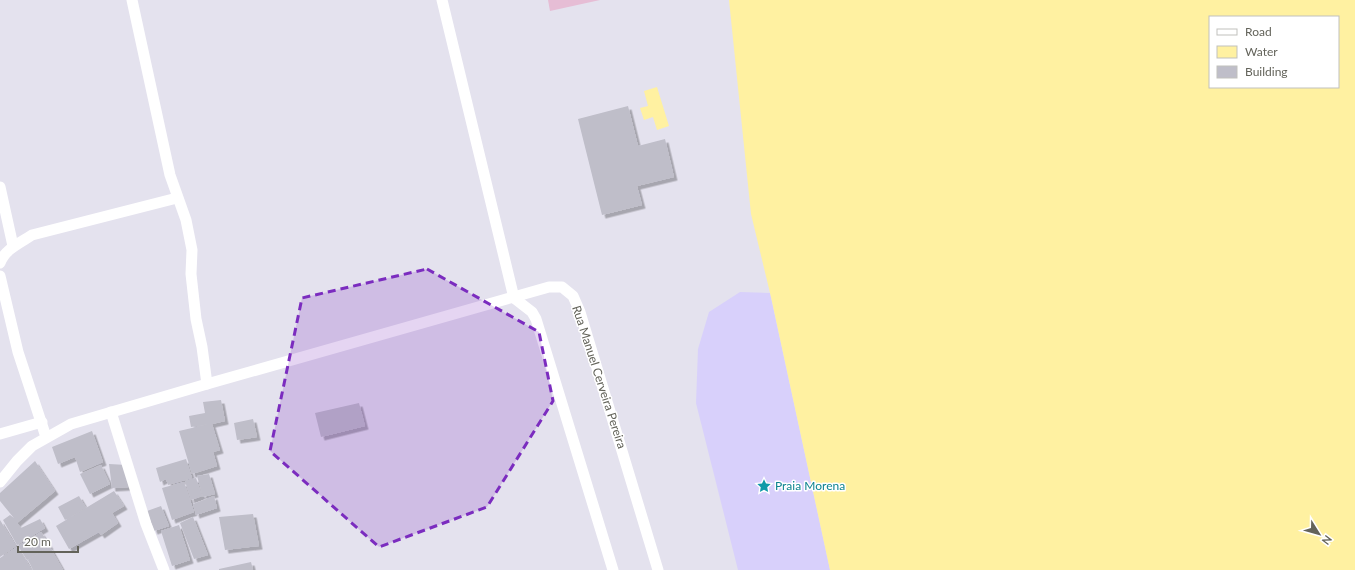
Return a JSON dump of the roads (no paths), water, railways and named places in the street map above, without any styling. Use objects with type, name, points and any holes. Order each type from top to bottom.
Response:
[{"type":"street","points":[[132,0],[170,175],[186,220],[192,250],[191,274],[196,319],[202,347],[207,384]]},
{"type":"street","points":[[442,0],[514,298],[532,312],[536,319],[613,570]]},
{"type":"street","points":[[0,187],[13,246]]},
{"type":"street","points":[[0,263],[2,256],[13,246],[32,235],[177,198]]},
{"type":"street","points":[[0,276],[18,352],[46,437]]},
{"type":"street","name":"Rua Manuel Cerveira Pereira","points":[[0,482],[17,461],[32,446],[71,424],[549,287],[562,287],[573,296],[580,312],[658,570]]},
{"type":"street","points":[[111,412],[146,524],[164,570]]},
{"type":"street","points":[[0,434],[42,422]]},
{"type":"water","points":[[729,0],[1355,0],[1355,570],[830,570],[771,297],[751,214]]},
{"type":"water","points":[[657,87],[669,126],[657,130],[653,117],[644,120],[640,108],[648,106],[644,91]]},
{"type":"place","name":"Praia Morena","points":[[764,486]]}]
